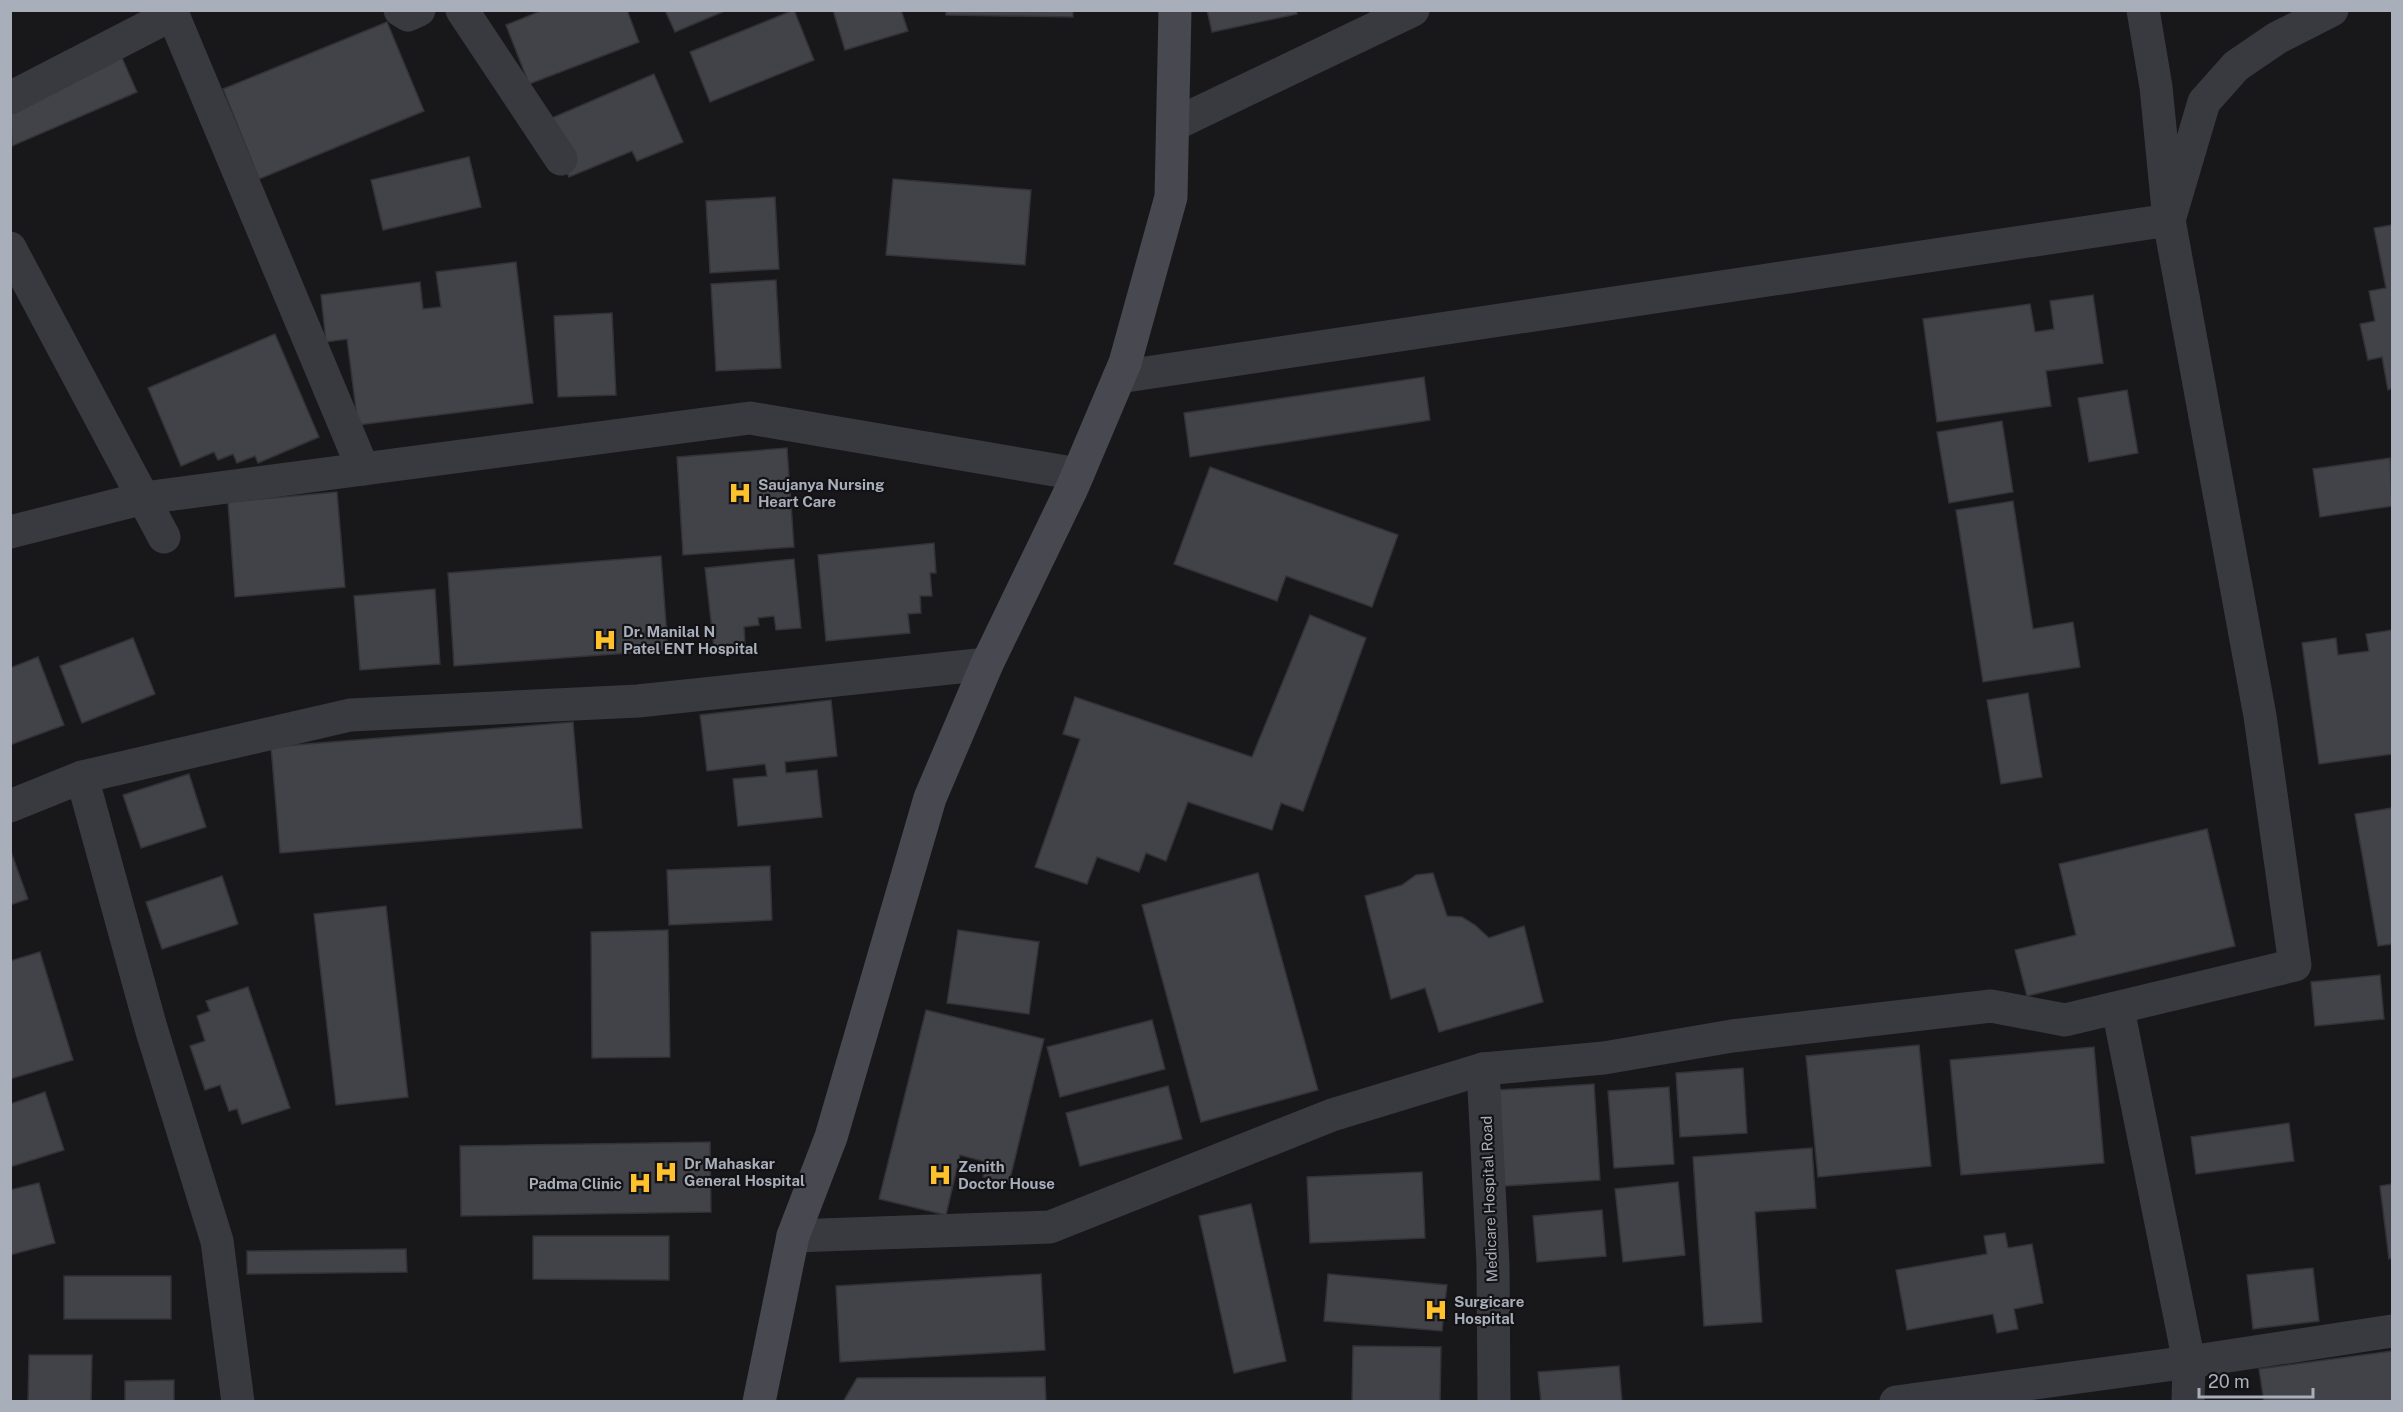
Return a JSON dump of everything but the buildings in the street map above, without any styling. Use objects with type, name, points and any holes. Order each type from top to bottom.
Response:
[{"type":"street","points":[[400,10],[408,15],[419,10]]},
{"type":"street","points":[[462,10],[561,159]]},
{"type":"street","points":[[759,1401],[793,1236],[831,1137],[930,798],[987,664],[1078,474],[1125,363],[1171,197],[1175,10]]},
{"type":"street","points":[[1173,125],[1413,10]]},
{"type":"street","points":[[793,1236],[1050,1227],[1332,1114],[1483,1069],[1604,1058],[1732,1036],[1991,1006],[2065,1020],[2295,965],[2260,716],[2169,220],[2156,87],[2143,10]]},
{"type":"street","points":[[2169,220],[2204,102],[2236,66],[2277,38],[2332,10]]},
{"type":"street","points":[[10,98],[171,13],[363,469]]},
{"type":"street","points":[[1119,377],[2169,220]]},
{"type":"street","points":[[10,248],[164,537]]},
{"type":"street","points":[[10,532],[144,498],[750,418],[1078,474]]},
{"type":"street","points":[[10,806],[82,777],[350,715],[638,701],[987,664]]},
{"type":"street","points":[[82,777],[151,1028],[217,1241],[238,1401]]},
{"type":"street","points":[[2118,1009],[2189,1362],[2188,1401]]},
{"type":"street","name":"Medicare Hospital Road","points":[[1483,1069],[1492,1264],[1494,1401]]},
{"type":"street","points":[[1896,1401],[2189,1362],[2392,1331]]},
{"type":"place","name":"Saujanya Nursing Heart Care","points":[[740,493]]},
{"type":"place","name":"Dr. Manilal N Patel ENT Hospital","points":[[605,640]]},
{"type":"place","name":"Dr Mahaskar General Hospital","points":[[666,1172]]},
{"type":"place","name":"Zenith Doctor House","points":[[940,1175]]},
{"type":"place","name":"Padma Clinic","points":[[640,1183]]},
{"type":"place","name":"Surgicare Hospital","points":[[1436,1310]]}]
